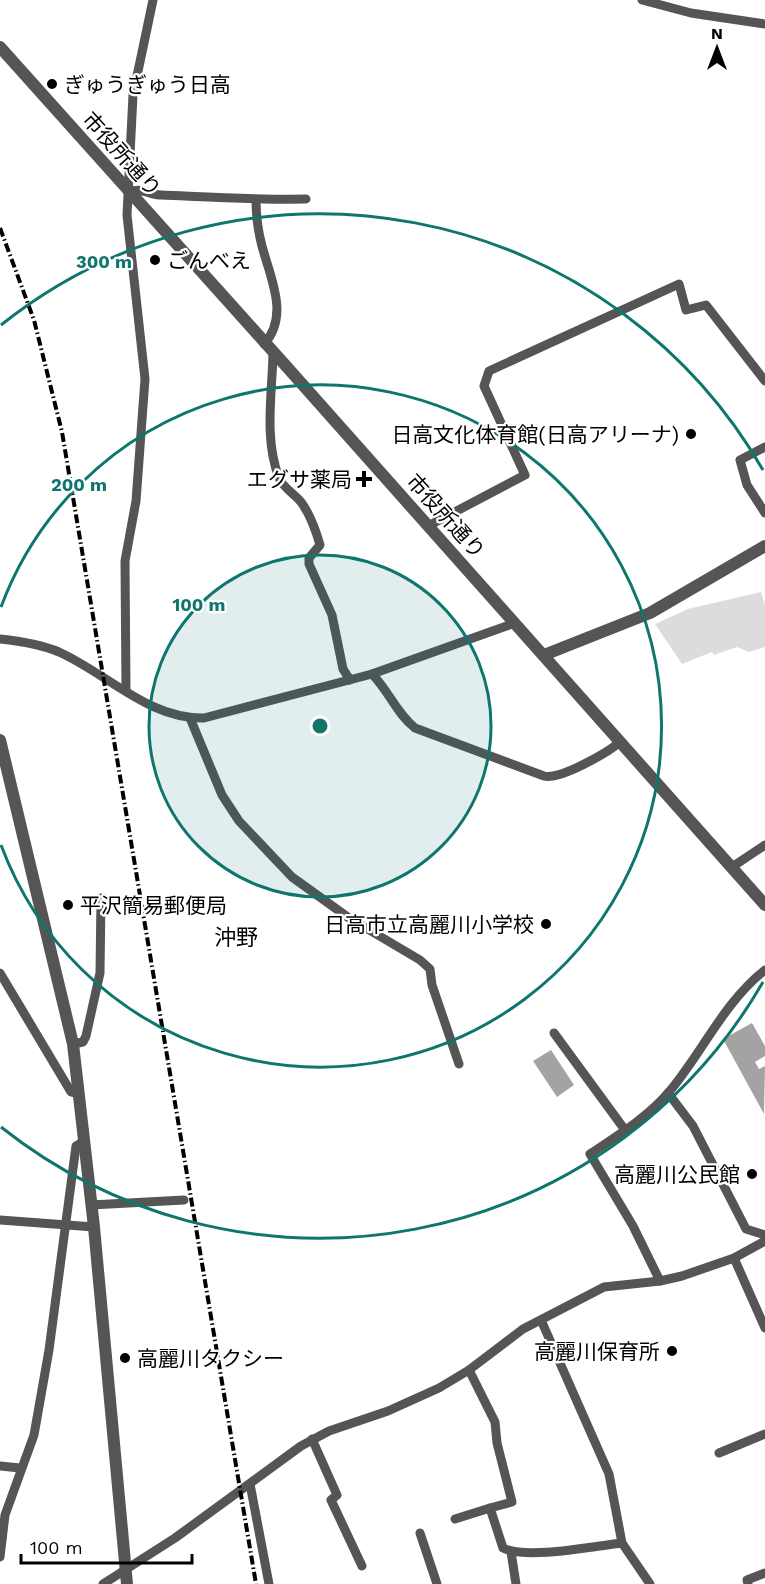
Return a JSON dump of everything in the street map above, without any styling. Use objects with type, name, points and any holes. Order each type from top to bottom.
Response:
[{"type":"street","points":[[126,691],[125,561],[136,501],[145,379],[127,215],[130,192],[133,95],[153,0]]},
{"type":"street","points":[[642,0],[691,13],[765,24]]},
{"type":"street","name":"市役所通り","points":[[0,47],[264,344],[430,525],[765,905]]},
{"type":"street","points":[[130,192],[136,189],[155,195],[209,195],[256,200],[306,199]]},
{"type":"street","points":[[256,200],[259,236],[276,292],[274,331],[264,344]]},
{"type":"street","points":[[430,525],[525,475],[484,386],[489,371],[679,284],[686,310],[706,305],[765,381]]},
{"type":"street","points":[[273,354],[271,386],[273,454],[282,483],[302,503],[320,544],[309,558],[309,564],[332,615],[343,669],[350,680]]},
{"type":"street","points":[[765,447],[740,460],[747,485],[765,513]]},
{"type":"street","points":[[544,655],[650,613],[765,546]]},
{"type":"street","points":[[0,639],[36,644],[59,652],[159,711],[190,718],[226,713],[372,674],[515,623]]},
{"type":"street","points":[[372,674],[382,684],[404,719],[415,728],[544,776],[554,777],[599,756],[620,742]]},
{"type":"street","points":[[190,718],[222,795],[239,821],[292,877],[349,918],[420,960],[430,969],[432,985],[459,1064]]},
{"type":"street","points":[[0,740],[73,1044],[91,1205],[127,1584]]},
{"type":"street","points":[[732,867],[765,845]]},
{"type":"street","points":[[73,1044],[83,1042],[100,974],[101,898]]},
{"type":"street","points":[[660,1281],[633,1226],[590,1154],[625,1130],[668,1093],[745,986],[765,970]]},
{"type":"street","points":[[0,973],[70,1092],[79,1094]]},
{"type":"street","points":[[554,1033],[625,1130]]},
{"type":"street","points":[[668,1093],[693,1126],[746,1229],[765,1235]]},
{"type":"street","points":[[0,1557],[5,1515],[20,1468],[34,1435],[76,1146],[84,1141]]},
{"type":"street","points":[[91,1205],[184,1200]]},
{"type":"street","points":[[0,1220],[93,1227]]},
{"type":"street","points":[[103,1584],[174,1538],[312,1439],[388,1411],[439,1388],[469,1370],[523,1329],[604,1287],[660,1281],[734,1258],[765,1241]]},
{"type":"street","points":[[734,1258],[765,1328]]},
{"type":"street","points":[[541,1320],[609,1474],[622,1543],[650,1584]]},
{"type":"street","points":[[455,1519],[512,1502],[497,1443],[495,1422],[469,1370]]},
{"type":"street","points":[[719,1453],[765,1434]]},
{"type":"street","points":[[312,1439],[338,1495],[331,1500],[362,1566]]},
{"type":"street","points":[[0,1466],[20,1468]]},
{"type":"street","points":[[250,1484],[269,1584]]},
{"type":"street","points":[[490,1508],[503,1548],[511,1552],[530,1553],[622,1543]]},
{"type":"street","points":[[420,1533],[436,1584]]},
{"type":"street","points":[[511,1552],[516,1584]]},
{"type":"street","points":[[748,1584],[747,1580],[765,1573]]},
{"type":"shaded area","points":[[761,592],[765,605],[765,647],[749,652],[737,647],[714,655],[712,652],[682,664],[655,624],[688,609]]},
{"type":"shaded area","points":[[752,1023],[765,1046],[765,1056],[755,1062],[759,1069],[765,1066],[764,1114],[723,1039]]},
{"type":"shaded area","points":[[551,1050],[574,1085],[557,1097],[533,1061]]},
{"type":"railway","points":[[0,228],[34,320],[62,432],[256,1584]]},
{"type":"place","name":"ぎゅうぎゅう日高","points":[[52,84]]},
{"type":"place","name":"ごんべえ","points":[[155,260]]},
{"type":"place","name":"日高文化体育館(日高アリーナ)","points":[[691,434]]},
{"type":"place","name":"エグサ薬局","points":[[364,479]]},
{"type":"place","name":"平沢簡易郵便局","points":[[68,905]]},
{"type":"place","name":"日高市立高麗川小学校","points":[[546,924]]},
{"type":"place","name":"高麗川公民館","points":[[752,1174]]},
{"type":"place","name":"高麗川保育所","points":[[672,1351]]},
{"type":"place","name":"高麗川タクシー","points":[[125,1358]]},
{"type":"district","name":"沖野","points":[[236,937]]}]
